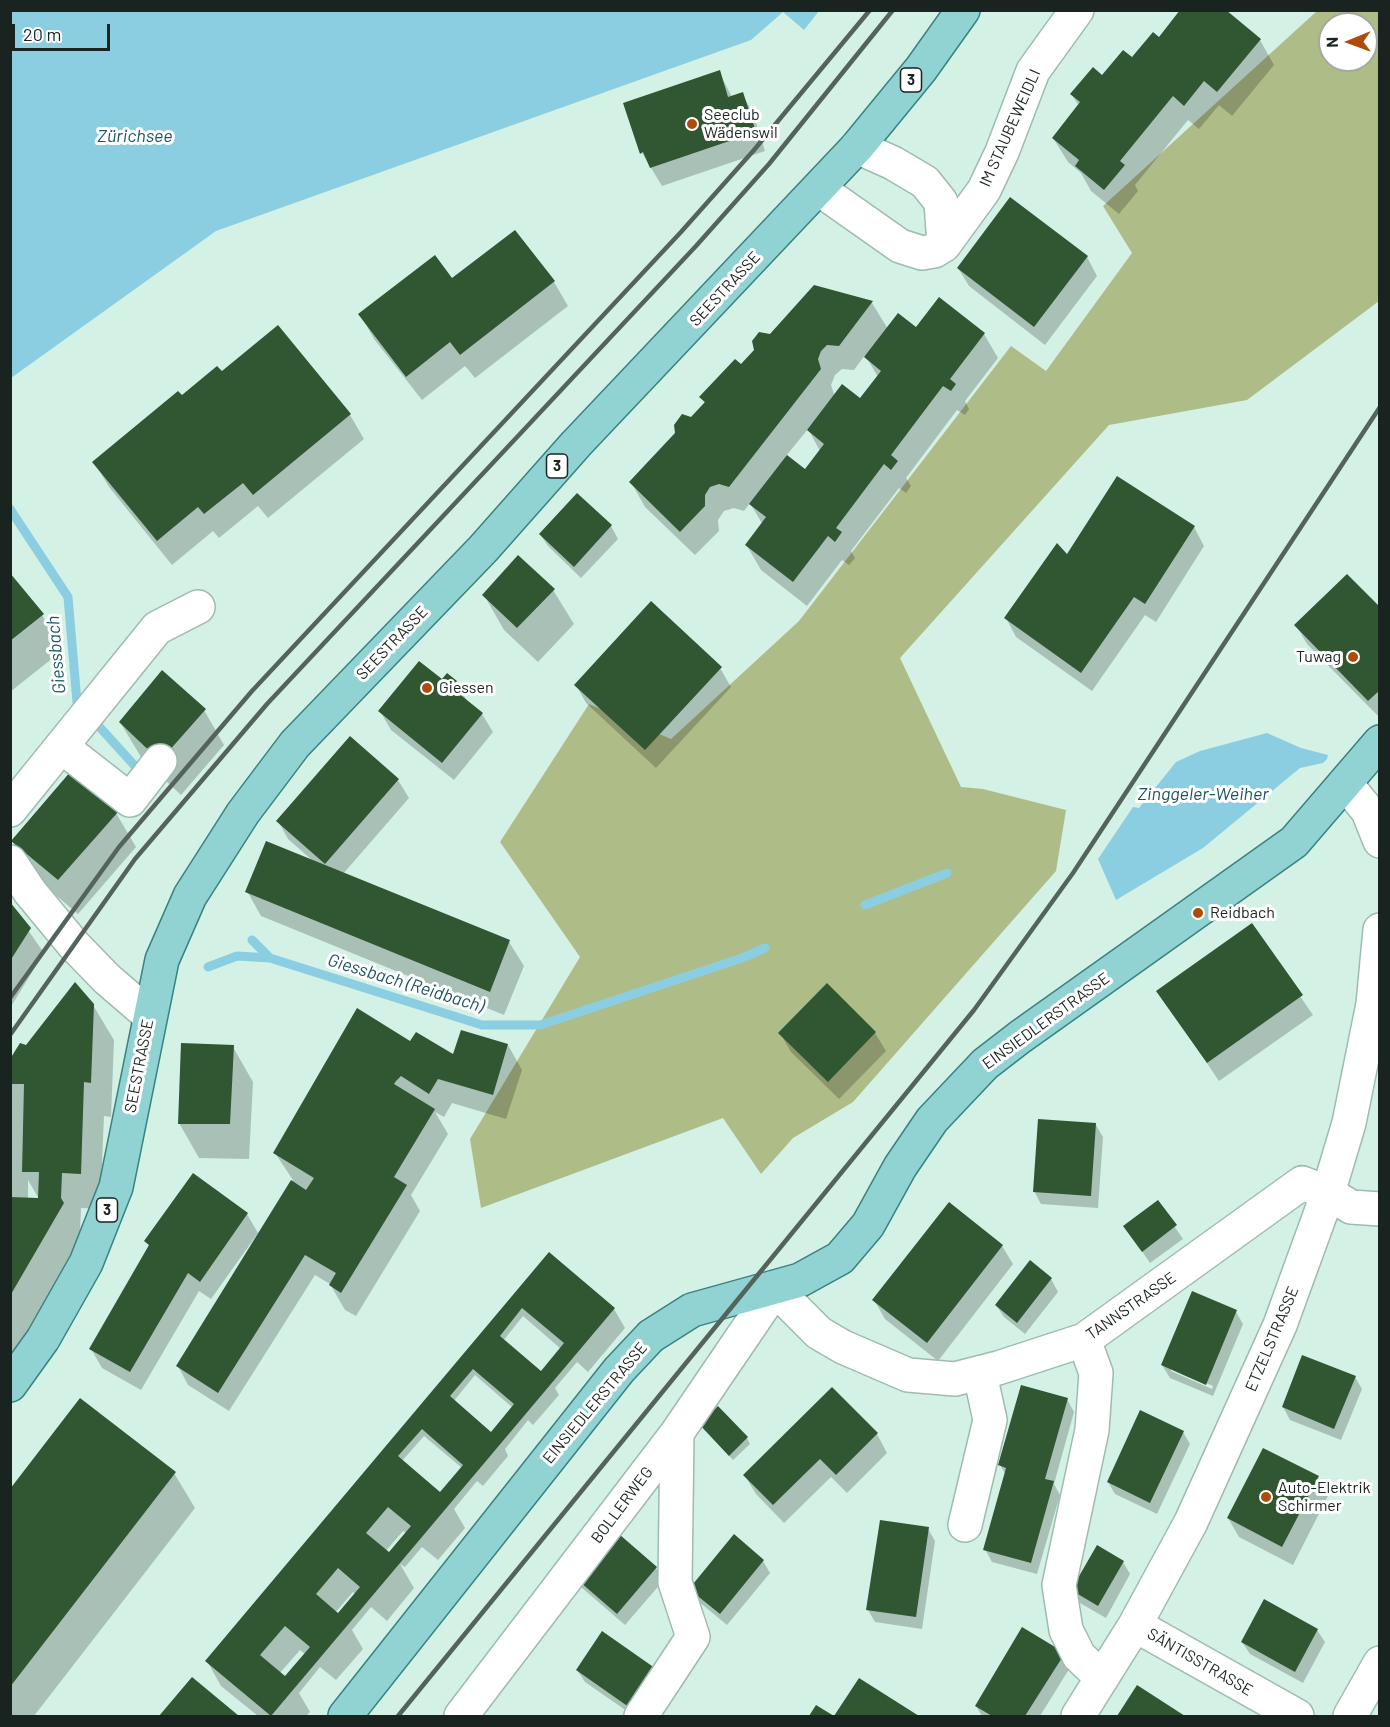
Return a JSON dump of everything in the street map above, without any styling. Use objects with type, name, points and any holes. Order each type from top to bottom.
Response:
[{"type":"main road","name":"SEESTRASSE","points":[[10,1386],[43,1339],[86,1263],[116,1187],[149,1015],[162,960],[190,896],[243,813],[295,744],[483,549],[576,444],[857,147],[921,69],[963,10]]},
{"type":"main road","name":"EINSIEDLERSTRASSE","points":[[345,1716],[619,1370],[651,1336],[692,1310],[775,1288],[818,1272],[840,1258],[868,1225],[900,1167],[932,1120],[985,1064],[1020,1036],[1294,842],[1380,742]]},
{"type":"street","name":"IM STAUBEWEIDLI","points":[[944,245],[984,190],[1002,152],[1033,71],[1077,10]]},
{"type":"street","points":[[819,189],[900,246],[922,253],[933,251],[944,245],[941,202],[925,182],[893,163],[857,147]]},
{"type":"street","points":[[10,810],[103,698],[157,628],[198,607]]},
{"type":"street","points":[[68,740],[130,800],[160,761]]},
{"type":"street","points":[[1345,783],[1368,811],[1380,841]]},
{"type":"street","points":[[10,862],[30,892],[73,944],[107,980],[149,1015]]},
{"type":"street","name":"ETZELSTRASSE","points":[[1078,1716],[1135,1625],[1191,1522],[1280,1325],[1328,1193],[1349,1123],[1370,1015],[1380,930]]},
{"type":"street","name":"TANNSTRASSE","points":[[775,1288],[819,1334],[908,1375],[955,1379],[980,1374],[1084,1340],[1302,1183],[1328,1193],[1351,1207],[1380,1209]]},
{"type":"street","name":"BOLLERWEG","points":[[461,1716],[676,1432],[775,1288]]},
{"type":"street","points":[[1084,1340],[1096,1373],[1092,1430],[1059,1585],[1066,1630],[1079,1656],[1102,1678]]},
{"type":"street","points":[[966,1525],[990,1420],[980,1374]]},
{"type":"street","points":[[641,1716],[693,1637],[675,1581],[676,1432]]},
{"type":"street","name":"SÄNTISSTRASSE","points":[[1135,1625],[1297,1716]]},
{"type":"street","points":[[1350,1716],[1380,1663]]},
{"type":"green space","points":[[1317,11],[1379,11],[1379,301],[1247,400],[1109,425],[900,658],[961,787],[983,789],[1066,810],[1056,871],[853,1102],[793,1138],[761,1174],[723,1118],[481,1208],[470,1139],[580,957],[500,842],[589,704],[671,739],[799,621],[1011,346],[1046,371],[1132,253],[1103,206]]},
{"type":"water","name":"Zürichsee","points":[[11,10],[819,11],[804,30],[783,12],[751,40],[216,231],[11,378]]},
{"type":"water","name":"Zinggeler-Weiher","points":[[1267,733],[1301,748],[1328,755],[1327,759],[1323,763],[1300,768],[1203,848],[1116,900],[1098,859],[1133,807],[1139,808],[1176,762],[1200,751]]},
{"type":"building","points":[[1180,10],[1226,10],[1261,39],[1217,92],[1204,81],[1184,106],[1173,96],[1120,161],[1125,165],[1104,190],[1075,166],[1079,160],[1052,138],[1080,102],[1070,94],[1093,67],[1102,75],[1123,50],[1132,57],[1153,32],[1159,37]]},
{"type":"building","name":"Seeclub Wädenswil","points":[[720,70],[728,97],[743,92],[756,132],[650,168],[643,152],[640,154],[623,103]]},
{"type":"building","points":[[1010,197],[1088,256],[1034,327],[957,268]]},
{"type":"building","points":[[515,230],[555,281],[460,355],[450,342],[406,377],[358,314],[435,255],[452,278]]},
{"type":"building","points":[[814,285],[873,301],[839,346],[827,345],[821,351],[818,359],[821,369],[729,487],[719,484],[710,487],[705,495],[705,506],[680,532],[629,482],[675,433],[674,425],[682,414],[691,417],[705,402],[699,397],[735,359],[741,364],[754,350],[752,341],[759,332],[770,334]]},
{"type":"building","points":[[939,297],[985,333],[950,379],[956,384],[951,391],[943,386],[891,455],[898,461],[891,470],[884,464],[836,528],[842,532],[835,542],[828,536],[793,582],[745,545],[766,517],[749,504],[787,455],[805,469],[824,444],[807,430],[842,384],[860,398],[881,371],[864,357],[898,313],[916,327]]},
{"type":"building","points":[[278,325],[351,414],[253,495],[243,483],[204,514],[198,507],[157,541],[92,462],[178,391],[182,395],[217,366],[222,371]]},
{"type":"building","points":[[1117,476],[1195,526],[1145,604],[1134,597],[1081,673],[1004,618],[1057,543],[1067,554]]},
{"type":"building","points":[[577,493],[612,525],[574,567],[539,534]]},
{"type":"building","points":[[518,555],[555,589],[517,628],[482,595]]},
{"type":"building","points":[[10,573],[44,614],[10,641]]},
{"type":"building","name":"Tuwag","points":[[1347,574],[1380,607],[1380,690],[1368,701],[1294,625]]},
{"type":"building","points":[[651,601],[722,667],[645,750],[574,685]]},
{"type":"building","points":[[419,661],[442,679],[447,673],[457,681],[452,688],[483,713],[442,763],[378,711]]},
{"type":"building","points":[[162,670],[206,709],[160,761],[119,722]]},
{"type":"building","points":[[350,736],[399,779],[325,864],[276,821]]},
{"type":"building","points":[[71,771],[118,812],[58,880],[11,841]]},
{"type":"building","points":[[266,841],[510,940],[490,992],[245,892]]},
{"type":"building","points":[[10,902],[31,928],[10,961]]},
{"type":"building","points":[[1252,923],[1303,995],[1207,1063],[1156,991]]},
{"type":"building","points":[[75,982],[94,1004],[91,1083],[84,1082],[81,1174],[62,1173],[61,1198],[64,1203],[10,1296],[10,1197],[38,1198],[39,1172],[22,1172],[24,1084],[10,1084],[10,1059],[20,1043],[26,1045]]},
{"type":"building","points":[[827,983],[876,1032],[828,1082],[778,1033]]},
{"type":"building","points":[[357,1008],[410,1041],[416,1032],[453,1054],[461,1030],[508,1044],[493,1095],[438,1079],[429,1094],[401,1076],[396,1081],[394,1084],[435,1109],[394,1177],[407,1185],[341,1293],[329,1285],[336,1273],[305,1255],[218,1393],[176,1366],[291,1180],[306,1190],[314,1178],[273,1153]]},
{"type":"building","points":[[181,1043],[234,1045],[230,1124],[178,1124]]},
{"type":"building","points":[[1038,1119],[1096,1123],[1091,1196],[1033,1192]]},
{"type":"building","points":[[193,1173],[248,1213],[200,1282],[188,1273],[130,1372],[89,1349],[149,1245],[144,1241]]},
{"type":"building","points":[[1158,1200],[1177,1225],[1142,1252],[1123,1226]]},
{"type":"building","points":[[949,1202],[1003,1245],[927,1343],[872,1300]]},
{"type":"building","points":[[549,1252],[615,1308],[271,1716],[205,1661]],"holes":[[[522,1308],[564,1343],[541,1371],[500,1336]],[[473,1369],[514,1404],[491,1432],[450,1396]],[[422,1429],[463,1465],[440,1492],[398,1456]],[[388,1507],[411,1526],[389,1552],[366,1533]],[[338,1568],[360,1587],[338,1613],[316,1594]],[[285,1626],[310,1647],[285,1676],[260,1655]]]},
{"type":"building","points":[[1030,1260],[1052,1278],[1017,1323],[995,1305]]},
{"type":"building","points":[[1192,1291],[1237,1310],[1206,1385],[1161,1365]]},
{"type":"building","points":[[1302,1355],[1356,1376],[1334,1429],[1282,1407]]},
{"type":"building","points":[[1021,1385],[1068,1398],[1045,1479],[1054,1481],[1031,1563],[983,1550],[1006,1468],[998,1465]]},
{"type":"building","points":[[832,1387],[878,1433],[836,1475],[820,1459],[773,1505],[743,1475]]},
{"type":"building","points":[[80,1398],[176,1472],[10,1687],[10,1489]]},
{"type":"building","points":[[718,1406],[748,1437],[729,1456],[699,1424]]},
{"type":"building","points":[[1140,1410],[1184,1431],[1150,1503],[1107,1482]]},
{"type":"building","points":[[1263,1448],[1319,1476],[1282,1547],[1227,1518]]},
{"type":"building","points":[[880,1520],[929,1527],[916,1617],[866,1610]]},
{"type":"building","points":[[612,1528],[657,1567],[617,1614],[572,1575]]},
{"type":"building","points":[[734,1534],[764,1560],[720,1614],[689,1589]]},
{"type":"building","points":[[1097,1545],[1124,1561],[1098,1606],[1071,1590]]},
{"type":"building","points":[[1264,1599],[1318,1629],[1295,1672],[1241,1642]]},
{"type":"building","points":[[1022,1627],[1065,1653],[1025,1716],[992,1716],[975,1706]]},
{"type":"building","points":[[602,1631],[662,1673],[636,1712],[576,1670]]},
{"type":"building","points":[[192,1677],[239,1716],[159,1716]]},
{"type":"building","points":[[859,1678],[919,1716],[834,1716]]},
{"type":"building","points":[[1137,1685],[1185,1716],[1117,1716]]},
{"type":"building","points":[[816,1705],[834,1716],[809,1716]]},
{"type":"waterway","name":"Giessbach","points":[[10,509],[68,597],[77,702],[143,775]]},
{"type":"waterway","name":"Giessbach (Reidbach)","points":[[865,905],[947,873]]},
{"type":"waterway","points":[[252,940],[270,958]]},
{"type":"waterway","name":"Giessbach (Reidbach)","points":[[208,967],[237,956],[270,958],[482,1025],[540,1025],[742,958],[765,948]]},
{"type":"railway","points":[[10,998],[119,847],[252,691],[681,232],[754,150],[870,10]]},
{"type":"railway","points":[[10,1035],[135,859],[267,704],[696,246],[769,164],[893,10]]},
{"type":"railway","points":[[398,1716],[974,1010],[1073,873],[1380,407]]},
{"type":"place","name":"Seeclub Wädenswil","points":[[692,124]]},
{"type":"place","name":"Tuwag","points":[[1353,657]]},
{"type":"place","name":"Giessen","points":[[427,688]]},
{"type":"place","name":"Reidbach","points":[[1198,913]]},
{"type":"place","name":"Auto-Elektrik Schirmer","points":[[1266,1497]]}]
